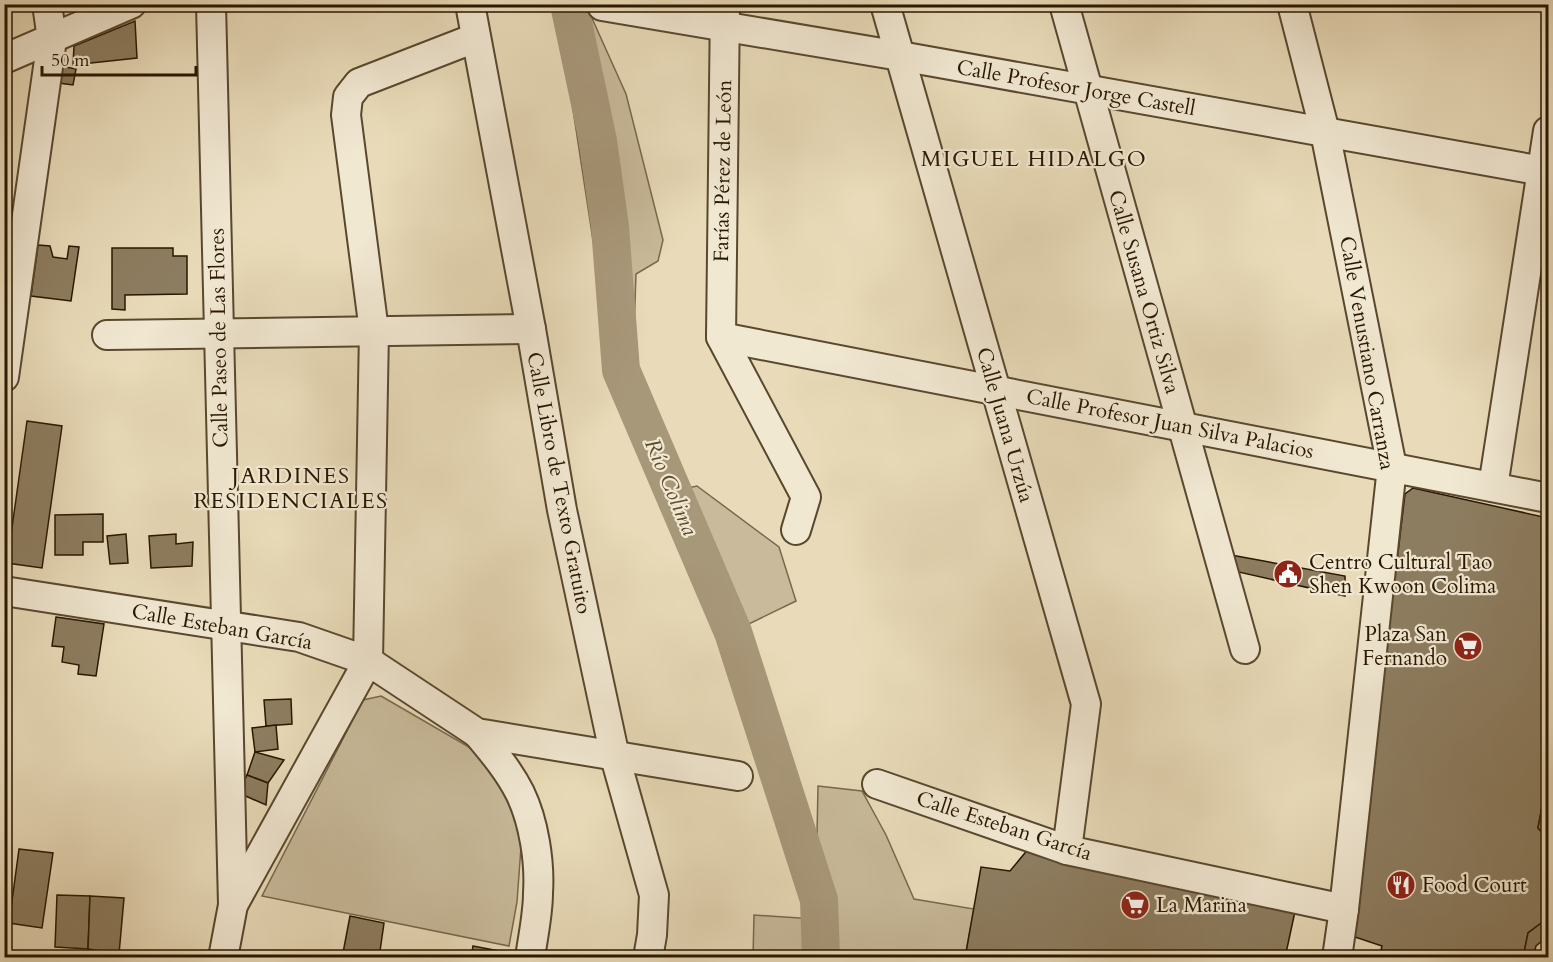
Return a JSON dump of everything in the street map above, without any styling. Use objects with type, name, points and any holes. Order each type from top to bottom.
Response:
[{"type":"street","points":[[4,377],[52,39],[47,4]]},
{"type":"street","points":[[4,59],[131,4]]},
{"type":"street","name":"Calle Paseo de Las Flores","points":[[211,4],[233,905],[223,957]]},
{"type":"street","name":"Calle Libro de Texto Gratuito","points":[[470,4],[531,329],[562,510],[615,757],[654,895],[652,935],[648,957]]},
{"type":"street","name":"Calle Juana Urzúa","points":[[885,4],[1086,704],[1067,850]]},
{"type":"street","name":"Calle Susana Ortiz Silva","points":[[1064,4],[1245,650]]},
{"type":"street","name":"Calle Venustiano Carranza","points":[[1292,4],[1325,132],[1392,467],[1337,957]]},
{"type":"street","name":"Calle Profesor Jorge Castell","points":[[602,6],[725,16],[900,56],[1545,171]]},
{"type":"street","name":"Farías Pérez de León","points":[[721,337],[725,16]]},
{"type":"street","points":[[233,905],[368,661],[374,331],[346,116],[348,97],[358,83],[476,38]]},
{"type":"street","points":[[1493,487],[1545,171],[1548,131]]},
{"type":"street","points":[[107,335],[531,329]]},
{"type":"street","points":[[721,337],[806,497],[796,530]]},
{"type":"street","name":"Calle Profesor Juan Silva Palacios","points":[[721,337],[1548,498]]},
{"type":"street","name":"Calle Esteban García","points":[[4,591],[300,637],[368,661],[477,733],[738,776]]},
{"type":"street","points":[[477,733],[501,763],[521,795],[530,824],[536,855],[538,893],[530,957]]},
{"type":"street","name":"Calle Esteban García","points":[[877,784],[1067,850],[1344,909]]},
{"type":"shaded area","points":[[557,5],[586,5],[626,94],[663,240],[658,261],[636,274],[634,332],[609,345]]},
{"type":"shaded area","points":[[697,486],[779,547],[796,601],[726,635],[713,629],[656,495]]},
{"type":"shaded area","points":[[381,696],[469,747],[505,784],[515,809],[521,847],[517,902],[509,946],[262,896],[363,700]]},
{"type":"shaded area","points":[[818,786],[862,791],[886,835],[914,899],[974,909],[965,957],[908,957],[872,952],[870,957],[753,958],[754,915],[829,920],[817,835]]},
{"type":"building","points":[[135,21],[137,58],[73,65],[74,46]]},
{"type":"building","points":[[61,66],[76,69],[73,85],[59,83]]},
{"type":"building","points":[[38,245],[50,246],[53,257],[67,259],[69,246],[79,247],[71,301],[31,296]]},
{"type":"building","points":[[112,248],[173,248],[173,256],[187,256],[187,294],[125,295],[125,310],[112,309]]},
{"type":"building","points":[[27,421],[62,426],[42,568],[7,563]]},
{"type":"building","name":"Plaza San Fernando","points":[[1413,488],[1548,518],[1548,773],[1538,828],[1548,839],[1548,918],[1528,933],[1523,958],[1379,958],[1382,946],[1352,936],[1405,494]]},
{"type":"building","points":[[103,514],[103,542],[83,542],[83,555],[55,555],[55,515]]},
{"type":"building","points":[[126,534],[128,563],[110,564],[107,536]]},
{"type":"building","points":[[176,534],[176,544],[193,542],[192,566],[151,568],[149,536]]},
{"type":"building","name":"Centro Cultural Tao Shen Kwoon Colima","points":[[1231,555],[1345,576],[1345,596],[1234,571]]},
{"type":"building","points":[[56,617],[104,624],[96,676],[78,674],[79,665],[62,662],[64,647],[52,646]]},
{"type":"building","points":[[291,699],[292,724],[266,726],[264,700]]},
{"type":"building","points":[[276,725],[278,749],[255,752],[252,728]]},
{"type":"building","points":[[255,752],[284,760],[268,783],[247,775]]},
{"type":"building","points":[[247,775],[268,783],[266,805],[239,793]]},
{"type":"building","points":[[1545,792],[1548,793],[1548,839],[1538,828]]},
{"type":"building","name":"La Marina","points":[[1029,848],[1297,902],[1285,958],[965,958],[981,867],[1010,871]]},
{"type":"building","points":[[19,849],[53,853],[42,928],[9,923]]},
{"type":"building","points":[[57,895],[90,896],[88,949],[55,947]]},
{"type":"building","points":[[90,896],[124,898],[119,954],[88,949]]},
{"type":"building","points":[[350,916],[384,923],[379,958],[342,958]]},
{"type":"building","points":[[1548,918],[1548,936],[1536,946],[1533,958],[1523,958],[1528,933]]},
{"type":"building","points":[[473,946],[505,952],[504,958],[471,958]]},
{"type":"building","points":[[871,951],[908,958],[870,958]]},
{"type":"waterway","name":"Río Colima","points":[[569,4],[598,141],[610,227],[621,370],[733,632],[819,900],[821,958]]},
{"type":"place","name":"Centro Cultural Tao Shen Kwoon Colima","points":[[1288,574]]},
{"type":"place","name":"Plaza San Fernando","points":[[1468,646]]},
{"type":"place","name":"Food Court","points":[[1401,885]]},
{"type":"place","name":"La Marina","points":[[1135,905]]},
{"type":"district","name":"MIGUEL HIDALGO","points":[[1034,159]]},
{"type":"district","name":"JARDINES RESIDENCIALES","points":[[291,488]]}]
